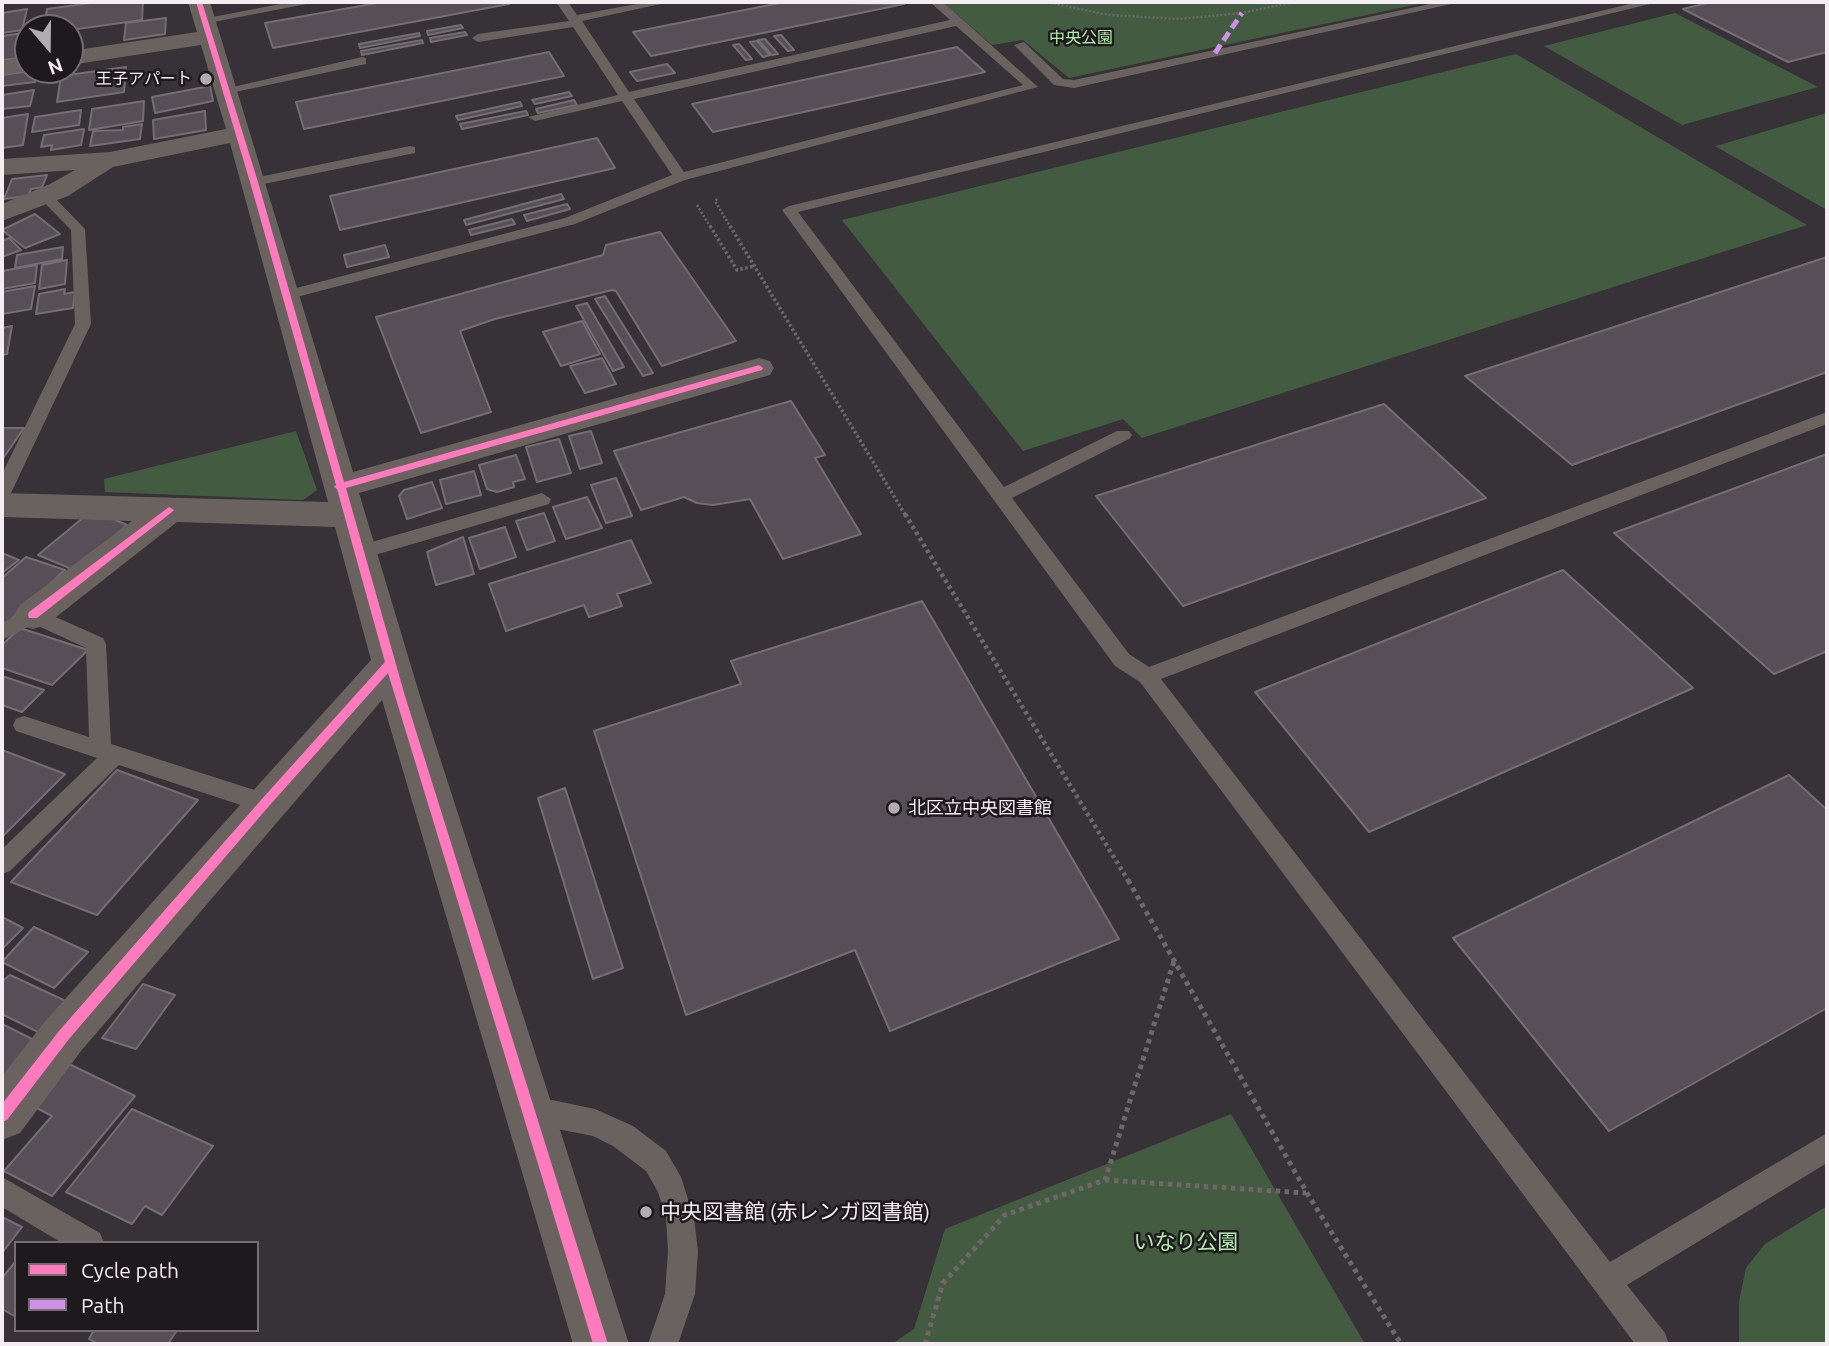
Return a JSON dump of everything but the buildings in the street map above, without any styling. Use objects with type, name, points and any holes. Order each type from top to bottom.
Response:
[{"type":"street","points":[[84,54],[203,20],[287,295],[390,664],[601,1344]]},
{"type":"street","points":[[2,167],[110,160],[240,134]]},
{"type":"street","points":[[2,213],[45,196],[110,160]]},
{"type":"street","points":[[2,505],[169,510],[343,501],[759,368]]},
{"type":"street","points":[[33,615],[169,510]]},
{"type":"street","points":[[6,1103],[265,803],[390,664]]},
{"type":"lane","points":[[203,20],[266,6],[311,2]]},
{"type":"lane","points":[[562,2],[680,177]]},
{"type":"lane","points":[[478,38],[664,2]]},
{"type":"lane","points":[[287,295],[570,221],[680,177],[1032,87],[936,2]]},
{"type":"lane","points":[[1020,45],[1059,82],[1074,84],[1454,2]]},
{"type":"lane","points":[[1652,2],[789,210],[1122,660],[1147,676],[1654,1344]]},
{"type":"lane","points":[[535,117],[959,22]]},
{"type":"lane","points":[[226,90],[362,61]]},
{"type":"lane","points":[[254,182],[410,149]]},
{"type":"lane","points":[[2,493],[83,324],[78,229],[45,196]]},
{"type":"lane","points":[[1147,676],[1827,418]]},
{"type":"lane","points":[[1000,496],[1123,435]]},
{"type":"lane","points":[[358,553],[542,499]]},
{"type":"lane","points":[[2,632],[33,615],[96,644],[108,753],[2,864]]},
{"type":"lane","points":[[24,725],[265,803]]},
{"type":"lane","points":[[531,1116],[552,1114],[595,1123],[623,1136],[656,1161],[671,1187],[680,1218],[683,1251],[680,1294],[663,1344]]},
{"type":"lane","points":[[1606,1281],[1827,1147]]},
{"type":"lane","points":[[2,1191],[87,1241]]},
{"type":"path","points":[[1046,2],[1110,15],[1179,19],[1242,13],[1294,2]]},
{"type":"path","points":[[680,177],[737,270],[755,266]]},
{"type":"path","points":[[722,194],[715,201],[1175,958],[1307,1193],[1401,1344]]},
{"type":"path","points":[[1105,1180],[1175,958]]},
{"type":"path","points":[[925,1344],[943,1283],[1005,1215],[1105,1180],[1307,1193]]},
{"type":"green space","name":"中央公園","points":[[943,2],[1428,2],[1069,78],[1023,40],[992,45]]},
{"type":"green space","points":[[1675,13],[1818,87],[1682,125],[1544,46]]},
{"type":"green space","points":[[1516,54],[1807,225],[1142,438],[1123,419],[1023,451],[842,220]]},
{"type":"green space","points":[[1827,113],[1827,210],[1715,146],[1716,146]]},
{"type":"green space","points":[[296,431],[317,490],[303,500],[105,492],[104,479]]},
{"type":"green space","name":"いなり公園","points":[[1231,1114],[1365,1344],[892,1344],[914,1329],[945,1229]]},
{"type":"green space","points":[[1827,1206],[1827,1344],[1739,1344],[1739,1302],[1746,1268],[1765,1244]]},
{"type":"marked path","points":[[1215,53],[1242,13]]},
{"type":"cycle path","points":[[199,2],[254,182],[400,696],[601,1344]]},
{"type":"cycle path","points":[[339,487],[759,368]]},
{"type":"cycle path","points":[[33,615],[169,510]]},
{"type":"cycle path","points":[[2,1115],[64,1035],[265,803],[390,664]]},
{"type":"place","name":"王子アパート","points":[[206,79]]},
{"type":"place","name":"北区立中央図書館","points":[[894,808]]},
{"type":"place","name":"中央図書館 (赤レンガ図書館)","points":[[646,1212]]}]
